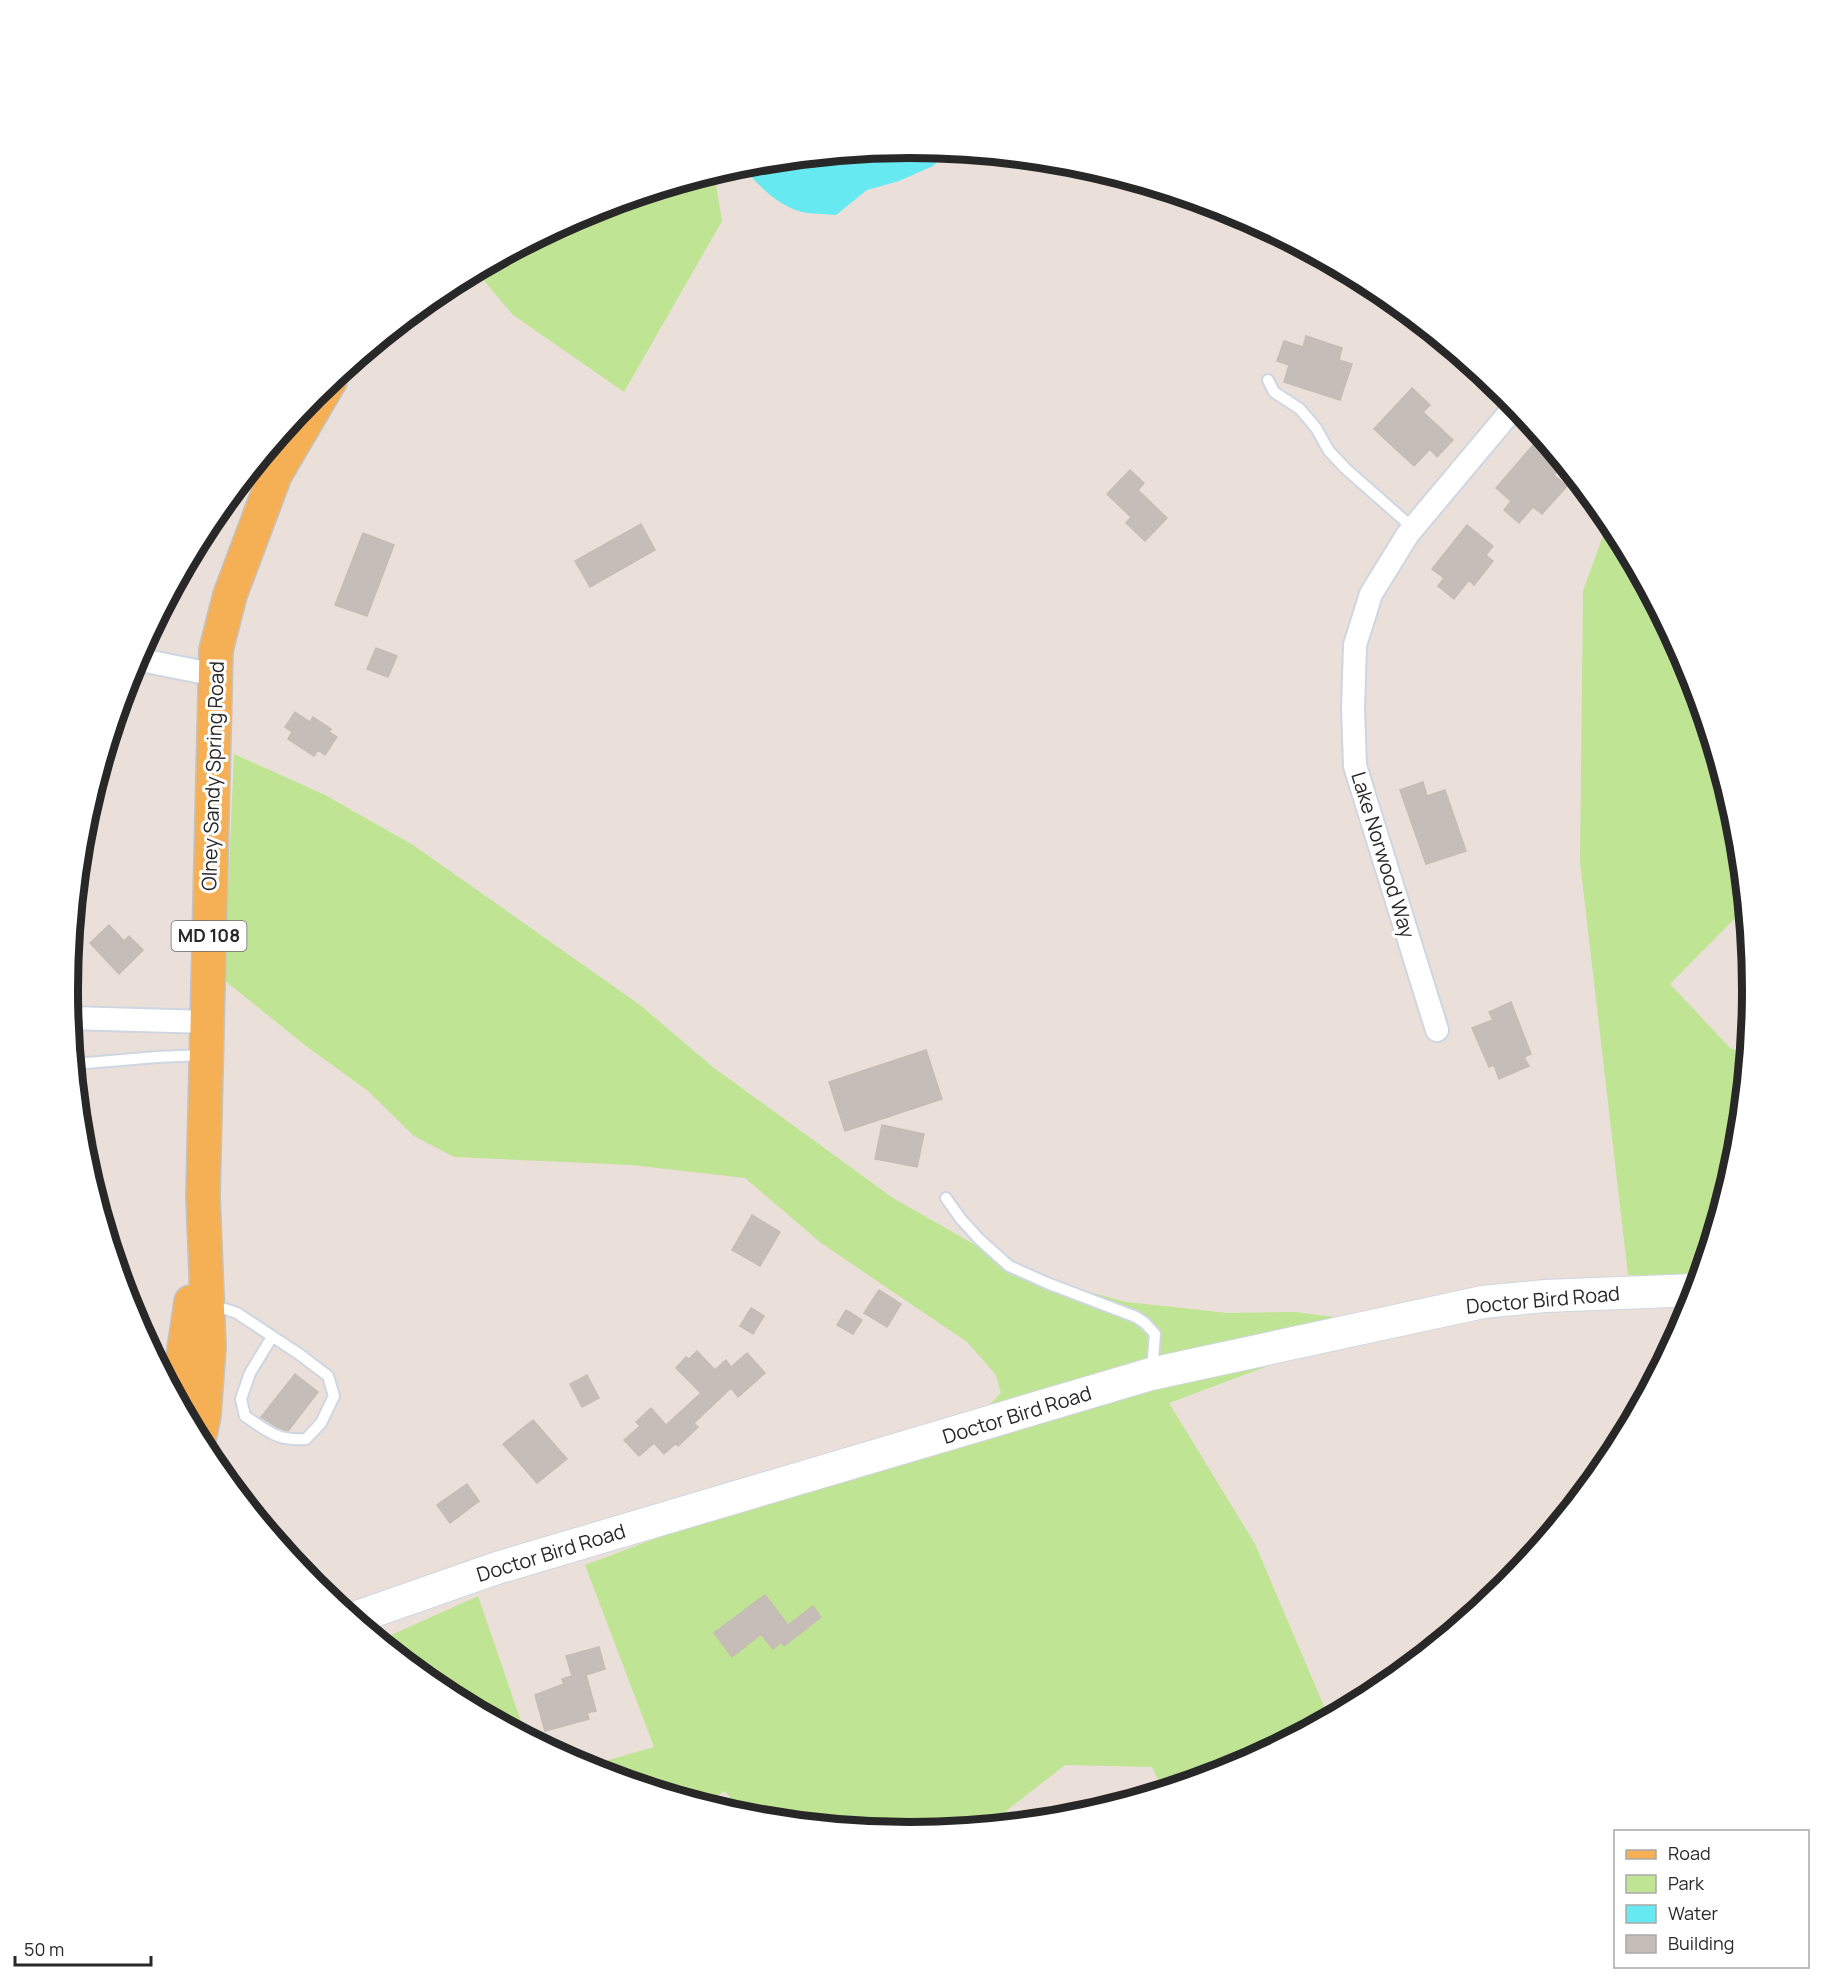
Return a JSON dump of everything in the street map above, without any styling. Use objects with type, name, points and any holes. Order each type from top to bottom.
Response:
[{"type":"main road","name":"Olney Sandy Spring Road","points":[[202,1426],[209,1347],[203,1196],[216,650],[230,595],[275,475],[312,412]]},
{"type":"main road","name":"Olney Sandy Spring Road","points":[[178,1383],[186,1345],[203,1196]]},
{"type":"main road","name":"Doctor Bird Road","points":[[361,1615],[497,1568],[1151,1374],[1483,1302],[1545,1296],[1687,1290]]},
{"type":"street","name":"Lake Norwood Way","points":[[1437,1030],[1355,766],[1353,709],[1355,645],[1371,594],[1413,528],[1510,413]]},
{"type":"street","points":[[146,661],[216,675]]},
{"type":"street","points":[[79,1018],[207,1022]]},
{"type":"lane","points":[[1268,380],[1274,392],[1300,409],[1316,428],[1329,451],[1346,469],[1413,528]]},
{"type":"lane","points":[[82,1063],[206,1055]]},
{"type":"lane","points":[[946,1198],[979,1239],[1009,1266],[1136,1317],[1145,1323],[1155,1334],[1151,1374]]},
{"type":"lane","points":[[207,1302],[237,1314],[272,1336],[327,1376],[334,1396],[321,1424],[306,1439],[288,1440],[273,1435],[246,1416],[241,1399],[250,1373],[272,1336]]},
{"type":"green space","points":[[715,181],[722,221],[624,392],[513,315],[481,277],[542,243],[592,221],[643,202]]},
{"type":"green space","points":[[1605,530],[1657,622],[1680,671],[1715,775],[1736,881],[1739,914],[1670,984],[1730,1048],[1740,1052],[1736,1099],[1727,1152],[1715,1205],[1692,1277],[1628,1275],[1580,862],[1583,591]]},
{"type":"green space","points":[[234,754],[325,795],[413,845],[640,1005],[714,1068],[893,1198],[1028,1275],[1126,1302],[1228,1313],[1294,1312],[1383,1323],[1169,1403],[1255,1544],[1326,1711],[1279,1737],[1229,1759],[1160,1784],[1152,1767],[1065,1765],[998,1817],[965,1821],[856,1821],[748,1807],[735,1804],[725,1791],[713,1798],[643,1778],[601,1762],[654,1747],[585,1565],[895,1449],[962,1432],[1001,1393],[996,1375],[967,1342],[821,1243],[745,1178],[631,1165],[454,1157],[414,1136],[368,1091],[306,1046],[224,980]]},
{"type":"green space","points":[[478,1596],[523,1727],[448,1682],[387,1637]]},
{"type":"water","points":[[856,159],[941,159],[933,166],[899,181],[867,190],[836,215],[796,210],[778,201],[748,173]]},
{"type":"building","points":[[1306,336],[1342,348],[1339,360],[1352,364],[1340,400],[1284,382],[1289,365],[1277,361],[1284,341],[1303,347]]},
{"type":"building","points":[[1412,388],[1430,405],[1423,412],[1453,440],[1437,457],[1430,449],[1414,466],[1374,429]]},
{"type":"building","points":[[1535,443],[1559,469],[1554,475],[1567,486],[1542,514],[1533,507],[1519,523],[1504,510],[1511,501],[1496,488]]},
{"type":"building","points":[[1130,470],[1144,483],[1138,490],[1167,518],[1145,541],[1126,523],[1131,517],[1107,494]]},
{"type":"building","points":[[641,524],[655,550],[590,587],[575,561]]},
{"type":"building","points":[[1467,525],[1493,546],[1486,555],[1493,561],[1474,585],[1469,580],[1454,599],[1438,586],[1444,578],[1432,569]]},
{"type":"building","points":[[363,533],[394,545],[367,616],[335,605]]},
{"type":"building","points":[[376,648],[397,656],[388,677],[367,669]]},
{"type":"building","points":[[295,712],[310,722],[313,717],[331,729],[329,732],[337,737],[325,755],[318,750],[314,756],[288,739],[292,732],[285,727]]},
{"type":"building","points":[[1423,782],[1427,796],[1445,790],[1466,851],[1426,864],[1400,790]]},
{"type":"building","points":[[109,925],[124,941],[129,936],[143,950],[119,974],[90,943]]},
{"type":"building","points":[[1511,1002],[1531,1054],[1524,1057],[1529,1066],[1499,1079],[1494,1065],[1489,1067],[1472,1028],[1493,1020],[1489,1012]]},
{"type":"building","points":[[926,1050],[942,1099],[845,1131],[829,1082]]},
{"type":"building","points":[[882,1125],[924,1134],[917,1167],[875,1159]]},
{"type":"building","points":[[752,1215],[780,1232],[760,1266],[732,1250]]},
{"type":"building","points":[[879,1290],[901,1304],[887,1327],[864,1313]]},
{"type":"building","points":[[751,1308],[764,1316],[753,1334],[740,1326]]},
{"type":"building","points":[[846,1310],[862,1320],[853,1334],[837,1325]]},
{"type":"building","points":[[697,1351],[715,1370],[726,1360],[731,1367],[747,1353],[765,1373],[738,1397],[731,1388],[694,1423],[698,1427],[678,1446],[675,1444],[664,1454],[654,1443],[639,1456],[624,1440],[640,1426],[636,1422],[651,1408],[666,1425],[701,1393],[676,1368],[686,1357],[689,1359]]},
{"type":"building","points":[[295,1374],[318,1392],[288,1431],[261,1417]]},
{"type":"building","points":[[587,1375],[599,1398],[582,1407],[570,1384]]},
{"type":"building","points":[[533,1420],[567,1459],[537,1483],[503,1444]]},
{"type":"building","points":[[467,1484],[479,1501],[450,1523],[437,1505]]},
{"type":"building","points":[[765,1595],[788,1625],[813,1606],[821,1617],[784,1646],[781,1642],[773,1649],[761,1634],[732,1657],[714,1633]]},
{"type":"building","points":[[599,1647],[605,1669],[586,1675],[596,1711],[587,1713],[589,1719],[545,1731],[535,1695],[564,1684],[562,1679],[572,1676],[566,1656]]}]
